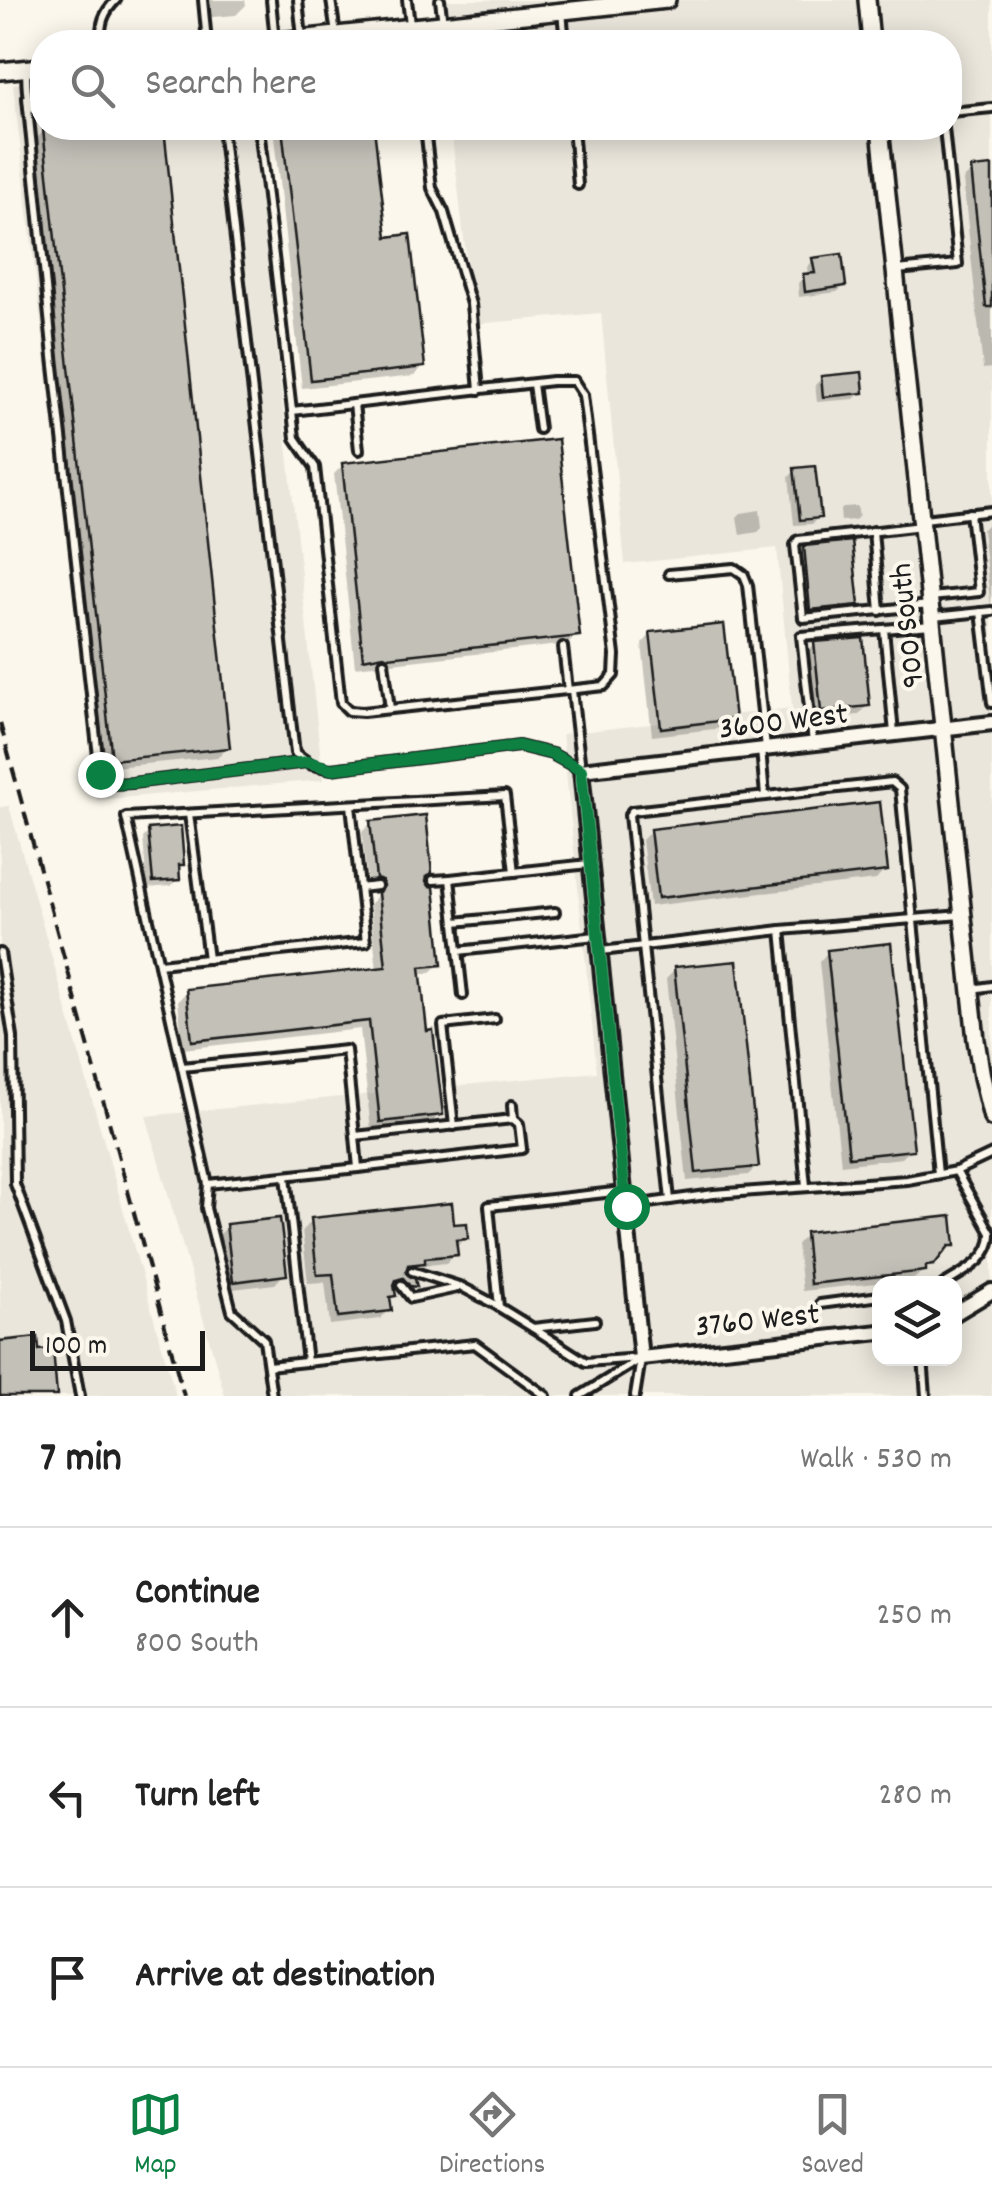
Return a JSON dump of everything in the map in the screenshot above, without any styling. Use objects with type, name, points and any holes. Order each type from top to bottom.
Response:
[{"type":"street","points":[[421,30],[534,7],[562,11],[664,0]]},
{"type":"street","points":[[867,0],[870,30]]},
{"type":"street","points":[[0,71],[30,68]]},
{"type":"street","name":"900 South","points":[[881,140],[978,1059],[992,1118]]},
{"type":"street","name":"3600 West","points":[[581,770],[992,723]]},
{"type":"street","points":[[581,770],[642,1358]]},
{"type":"street","points":[[962,1309],[992,1291]]},
{"type":"street","name":"3760 West","points":[[642,1358],[872,1333]]},
{"type":"lane","points":[[100,30],[105,11],[116,0]]},
{"type":"lane","points":[[203,0],[206,30]]},
{"type":"lane","points":[[271,0],[272,30]]},
{"type":"lane","points":[[298,0],[301,30]]},
{"type":"lane","points":[[331,0],[335,30]]},
{"type":"lane","points":[[407,0],[414,30]]},
{"type":"lane","points":[[440,0],[443,24]]},
{"type":"lane","points":[[562,11],[564,30]]},
{"type":"lane","points":[[30,85],[30,130]]},
{"type":"lane","points":[[27,98],[30,104]]},
{"type":"lane","points":[[962,111],[992,108]]},
{"type":"lane","points":[[31,140],[100,774],[104,782],[132,783],[308,762]]},
{"type":"lane","points":[[223,140],[295,752],[308,762],[331,769],[519,746],[552,754],[581,770]]},
{"type":"lane","points":[[260,140],[292,412],[296,438],[315,467],[341,702],[349,711],[390,709],[604,686],[614,675],[615,656],[583,394],[574,382],[292,412]]},
{"type":"lane","points":[[427,140],[432,188],[444,212],[471,304],[479,390]]},
{"type":"lane","points":[[573,140],[578,185]]},
{"type":"lane","points":[[895,270],[958,264],[945,140]]},
{"type":"lane","points":[[533,384],[539,429]]},
{"type":"lane","points":[[354,404],[359,450]]},
{"type":"lane","points":[[992,511],[798,540],[794,545],[803,618],[880,611],[992,611]]},
{"type":"lane","points":[[813,744],[801,636],[884,629],[979,592],[970,514]]},
{"type":"lane","points":[[873,531],[880,611]]},
{"type":"lane","points":[[669,574],[734,568],[744,574],[765,796]]},
{"type":"lane","points":[[980,612],[992,703]]},
{"type":"lane","points":[[884,629],[894,734]]},
{"type":"lane","points":[[563,647],[581,770]]},
{"type":"lane","points":[[384,662],[390,709]]},
{"type":"lane","points":[[670,1200],[629,815],[632,811],[892,782],[900,789],[938,1174]]},
{"type":"lane","points":[[272,1396],[264,1340],[232,1311],[206,1208],[208,1184],[126,817],[506,796],[514,872]]},
{"type":"lane","points":[[159,964],[366,942],[350,805]]},
{"type":"lane","points":[[189,814],[208,959]]},
{"type":"lane","points":[[433,880],[590,864]]},
{"type":"lane","points":[[450,879],[463,995]]},
{"type":"lane","points":[[360,888],[377,886]]},
{"type":"lane","points":[[455,922],[555,912]]},
{"type":"lane","points":[[599,951],[963,914]]},
{"type":"lane","points":[[781,930],[806,1186]]},
{"type":"lane","points":[[458,951],[598,936]]},
{"type":"lane","points":[[0,953],[13,1037],[15,1184],[66,1321],[80,1396]]},
{"type":"lane","points":[[971,989],[992,986]]},
{"type":"lane","points":[[454,1126],[443,1025],[495,1019]]},
{"type":"lane","points":[[182,1068],[346,1050],[358,1168]]},
{"type":"lane","points":[[208,1184],[522,1149],[512,1106]]},
{"type":"lane","points":[[355,1136],[513,1119]]},
{"type":"lane","points":[[626,1206],[714,1194],[907,1180],[956,1170],[992,1154]]},
{"type":"lane","points":[[955,1276],[987,1253],[991,1243],[990,1233],[956,1170]]},
{"type":"lane","points":[[286,1176],[307,1362]]},
{"type":"lane","points":[[499,1307],[489,1206],[624,1190]]},
{"type":"lane","points":[[412,1271],[462,1286],[586,1362],[642,1358]]},
{"type":"lane","points":[[401,1285],[411,1298],[462,1286]]},
{"type":"lane","points":[[820,1304],[872,1297]]},
{"type":"lane","points":[[533,1328],[596,1321]]},
{"type":"lane","points":[[268,1366],[475,1344],[546,1396]]},
{"type":"lane","points":[[580,1396],[642,1358]]},
{"type":"lane","points":[[634,1396],[642,1358]]},
{"type":"lane","points":[[924,1366],[926,1396]]},
{"type":"shaded area","points":[[436,0],[992,0],[992,1396],[225,1396],[146,1116],[597,1072],[562,734],[792,708],[777,548],[625,564],[601,313],[474,324],[452,140],[962,140],[962,30],[440,30]]},
{"type":"shaded area","points":[[30,82],[30,140],[254,140],[323,780],[97,800],[13,84]]},
{"type":"shaded area","points":[[9,806],[176,1396],[0,1396],[0,807]]},
{"type":"building","points":[[44,140],[165,140],[230,748],[112,760]]},
{"type":"building","points":[[283,140],[375,140],[387,237],[410,234],[425,367],[311,380]]},
{"type":"building","points":[[992,166],[992,307],[986,307],[971,168]]},
{"type":"building","points":[[842,254],[846,286],[805,292],[803,274],[815,273],[812,258]]},
{"type":"building","points":[[862,372],[864,393],[823,397],[821,376]]},
{"type":"building","points":[[558,439],[580,636],[363,659],[342,463]]},
{"type":"building","points":[[815,466],[821,518],[800,520],[794,468]]},
{"type":"building","points":[[852,541],[859,605],[810,610],[804,546]]},
{"type":"building","points":[[724,624],[735,719],[661,728],[650,632]]},
{"type":"building","points":[[863,638],[870,706],[821,711],[814,642]]},
{"type":"building","points":[[880,802],[888,871],[658,898],[650,829]]},
{"type":"building","points":[[426,815],[432,873],[426,881],[434,887],[442,965],[420,967],[427,1031],[433,1030],[443,1115],[380,1122],[369,1021],[192,1041],[186,989],[386,967],[378,893],[384,886],[376,879],[370,821]]},
{"type":"building","points":[[181,826],[184,865],[179,865],[180,880],[153,882],[148,829]]},
{"type":"building","points":[[891,943],[914,1150],[849,1157],[827,950]]},
{"type":"building","points":[[737,961],[759,1167],[696,1173],[674,967]]},
{"type":"building","points":[[452,1203],[454,1224],[467,1223],[468,1239],[456,1240],[458,1255],[425,1258],[425,1263],[408,1265],[406,1273],[415,1279],[417,1287],[403,1278],[396,1280],[396,1296],[390,1297],[392,1311],[338,1317],[333,1274],[317,1275],[311,1218]]},
{"type":"building","points":[[952,1216],[955,1246],[949,1246],[934,1265],[926,1266],[926,1271],[810,1284],[805,1232]]},
{"type":"building","points":[[280,1218],[287,1275],[233,1282],[226,1224]]},
{"type":"building","points":[[38,1337],[39,1350],[53,1349],[57,1396],[0,1396],[0,1341]]},
{"type":"railway","points":[[0,723],[184,1396]]},
{"type":"route","points":[[100,774],[104,782],[132,783],[308,762],[331,769],[519,746],[552,754],[581,770],[626,1206]]}]
